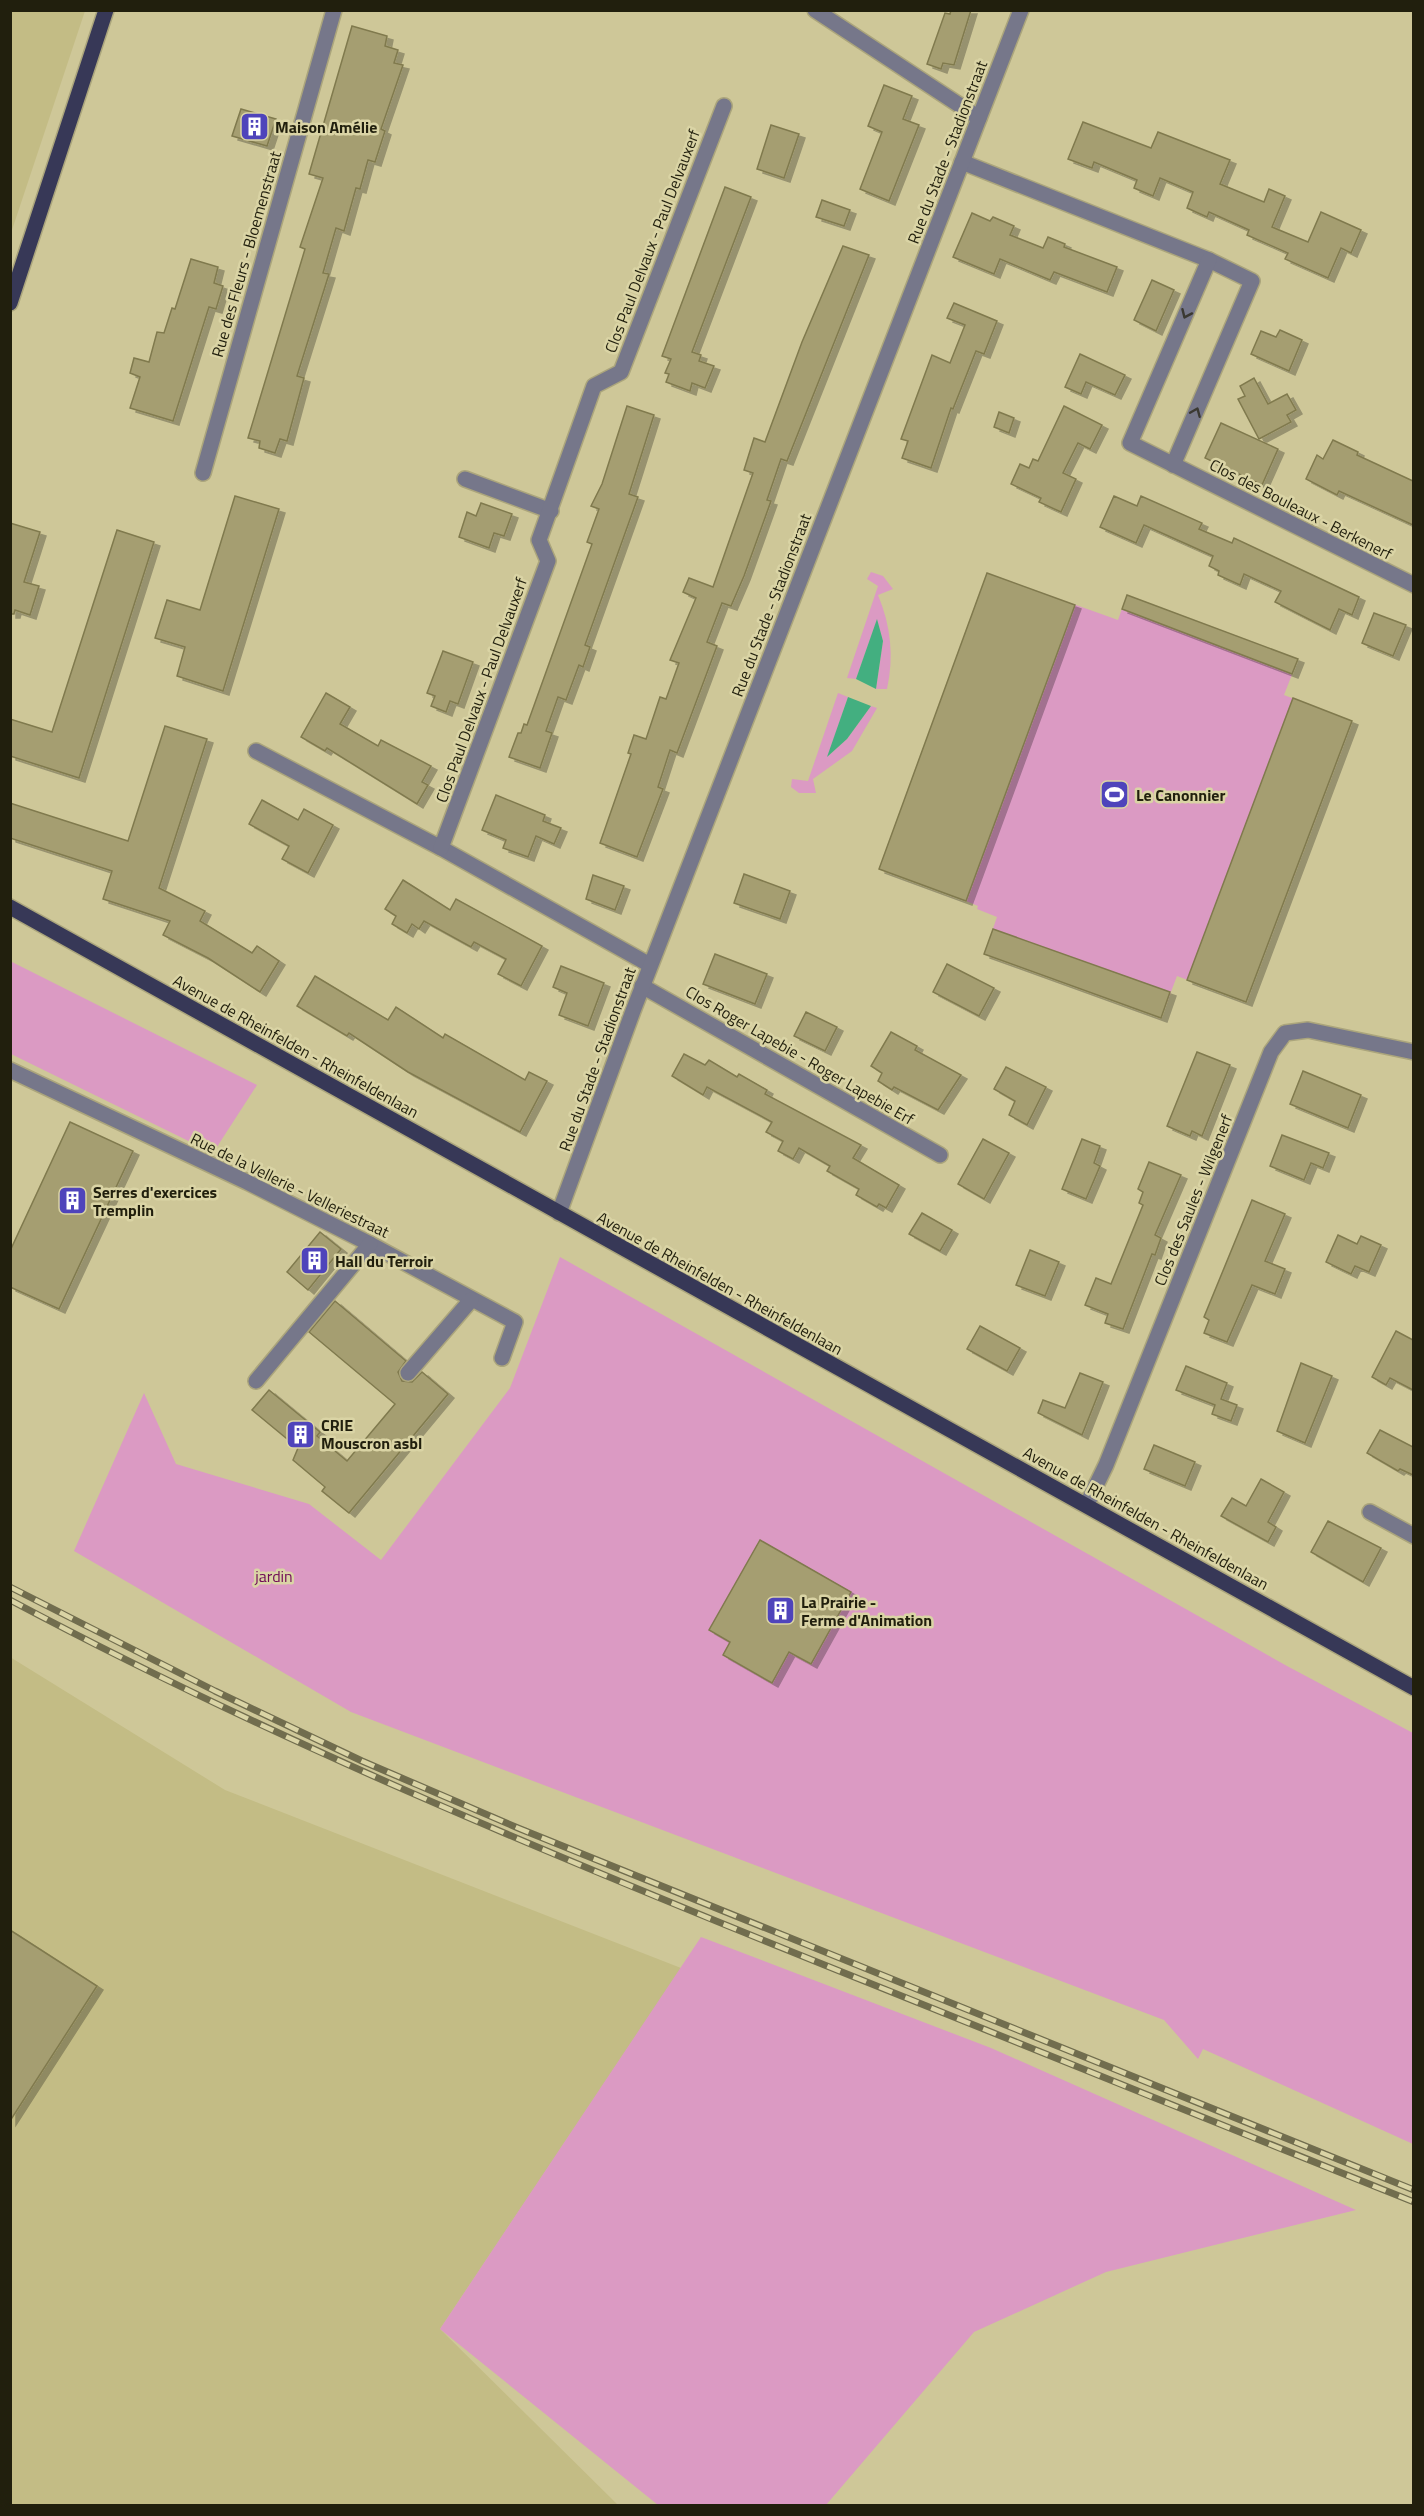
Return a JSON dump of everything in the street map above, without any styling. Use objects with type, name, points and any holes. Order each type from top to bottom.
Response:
[{"type":"main road","points":[[10,303],[105,10]]},
{"type":"main road","name":"Avenue de Rheinfelden - Rheinfeldenlaan","points":[[10,907],[1087,1504],[1413,1688]]},
{"type":"street","name":"Rue des Fleurs - Bloemenstraat","points":[[203,473],[334,10]]},
{"type":"street","points":[[815,10],[979,117]]},
{"type":"street","name":"Rue du Stade - Stadionstraat","points":[[559,1213],[650,965],[1021,10]]},
{"type":"street","name":"Clos Paul Delvaux - Paul Delvauxerf","points":[[441,848],[548,561],[539,540],[594,386],[621,372],[724,106]]},
{"type":"street","points":[[962,162],[1209,260],[1252,281],[1173,465]]},
{"type":"street","name":"Clos des Bouleaux - Berkenerf","points":[[1209,260],[1130,443],[1413,585]]},
{"type":"street","points":[[465,478],[551,511]]},
{"type":"street","points":[[256,751],[441,848],[650,965]]},
{"type":"street","name":"Clos Roger Lapebie - Roger Lapebie Erf","points":[[642,986],[940,1155]]},
{"type":"street","name":"Clos des Saules - Wilgenerf","points":[[1087,1504],[1106,1465],[1271,1052],[1285,1033],[1308,1030],[1413,1052]]},
{"type":"street","name":"Rue de la Vellerie - Velleriestraat","points":[[10,1070],[370,1244],[515,1322],[502,1358]]},
{"type":"street","points":[[256,1381],[370,1244]]},
{"type":"street","points":[[408,1373],[471,1300]]},
{"type":"street","points":[[1370,1512],[1413,1536]]},
{"type":"shaded area","points":[[10,11],[85,11],[11,233]]},
{"type":"shaded area","points":[[877,619],[883,641],[876,689],[856,679]]},
{"type":"shaded area","points":[[848,697],[871,706],[847,739],[827,757]]},
{"type":"shaded area","points":[[10,1657],[225,1790],[681,1968],[440,2329],[618,2505],[11,2505]]},
{"type":"green space","points":[[871,572],[883,576],[893,589],[878,595],[886,618],[890,642],[887,689],[876,689],[883,641],[877,620],[856,679],[847,678],[878,586],[867,579]]},
{"type":"green space","name":"Le Canonnier","points":[[987,573],[1118,620],[1127,595],[1298,659],[1284,695],[1352,721],[1246,1002],[1177,976],[1161,1018],[984,954],[997,917],[977,909],[978,906],[966,901],[879,869]]},
{"type":"green space","points":[[838,693],[848,697],[828,756],[847,739],[871,706],[877,708],[852,751],[813,779],[816,793],[799,793],[791,787],[792,779],[808,781]]},
{"type":"green space","points":[[10,961],[257,1085],[213,1153],[11,1054]]},
{"type":"green space","name":"jardin","points":[[560,1257],[1287,1666],[1413,1733],[1413,2144],[1203,2049],[1198,2059],[1164,2020],[351,1712],[74,1551],[144,1393],[176,1464],[309,1504],[381,1560],[510,1388]]},
{"type":"green space","points":[[701,1937],[991,2048],[1356,2210],[1106,2272],[974,2332],[826,2505],[658,2505],[440,2329]]},
{"type":"building","points":[[951,10],[971,10],[954,65],[943,63],[941,69],[927,64],[945,13],[950,14]]},
{"type":"building","points":[[352,26],[387,36],[385,46],[398,50],[394,63],[403,65],[381,129],[385,131],[375,162],[368,160],[360,189],[356,188],[344,231],[336,228],[323,273],[329,274],[297,376],[304,378],[287,441],[280,439],[275,453],[259,448],[260,441],[248,438],[305,249],[300,247],[323,178],[309,174]]},
{"type":"building","points":[[884,85],[912,96],[903,119],[919,125],[889,201],[860,189],[882,132],[868,126]]},
{"type":"building","name":"Maison Amélie","points":[[241,109],[276,119],[267,146],[232,136]]},
{"type":"building","points":[[1083,122],[1151,148],[1158,132],[1230,160],[1220,184],[1264,202],[1269,189],[1285,196],[1272,227],[1308,242],[1321,212],[1361,230],[1351,253],[1341,248],[1328,278],[1285,259],[1288,253],[1247,235],[1249,230],[1209,212],[1207,217],[1187,208],[1193,192],[1160,178],[1153,196],[1134,188],[1137,180],[1094,162],[1092,168],[1068,159]]},
{"type":"building","points":[[771,125],[799,134],[784,178],[757,169]]},
{"type":"building","points":[[725,187],[751,197],[692,352],[701,355],[699,361],[714,366],[705,388],[692,383],[690,391],[666,382],[669,374],[665,373],[671,359],[662,356]]},
{"type":"building","points":[[822,200],[850,210],[844,226],[816,217]]},
{"type":"building","points":[[972,213],[990,221],[993,217],[1014,226],[1010,235],[1043,248],[1048,237],[1065,244],[1064,247],[1117,267],[1107,292],[1054,272],[1050,280],[1000,259],[994,274],[953,257]]},
{"type":"building","points":[[843,246],[869,255],[787,461],[781,459],[767,500],[771,501],[744,576],[731,606],[722,603],[707,642],[717,646],[677,753],[670,750],[658,787],[663,789],[637,857],[600,843],[631,754],[628,753],[634,735],[646,739],[660,697],[666,699],[679,663],[670,660],[696,598],[683,592],[689,578],[713,587],[753,473],[744,470],[754,438],[765,442],[802,342]]},
{"type":"building","points":[[191,259],[218,267],[214,283],[223,286],[216,309],[209,307],[173,421],[130,408],[140,377],[130,373],[134,358],[149,362],[157,332],[164,333],[172,308],[175,309]]},
{"type":"building","points":[[1152,280],[1174,290],[1156,331],[1134,320]]},
{"type":"building","points":[[954,303],[997,321],[984,354],[976,351],[953,409],[951,408],[931,468],[902,458],[908,441],[901,439],[932,355],[950,363],[965,325],[947,318]]},
{"type":"building","points":[[1280,330],[1302,340],[1289,371],[1251,354],[1261,331],[1276,337]]},
{"type":"building","points":[[1080,354],[1125,375],[1115,395],[1086,382],[1081,394],[1065,387]]},
{"type":"building","points":[[1254,378],[1268,404],[1287,394],[1296,410],[1287,415],[1291,422],[1259,439],[1238,399],[1245,396],[1240,386]]},
{"type":"building","points":[[627,406],[654,415],[629,494],[638,497],[585,645],[590,647],[583,667],[579,665],[566,700],[558,697],[546,731],[552,733],[540,768],[509,757],[518,733],[521,733],[524,724],[527,725],[592,544],[587,542],[599,509],[591,506],[602,484]]},
{"type":"building","points":[[1064,406],[1102,425],[1090,449],[1078,443],[1063,473],[1076,479],[1061,512],[1039,502],[1041,498],[1011,484],[1020,464],[1029,468],[1033,459],[1038,461]]},
{"type":"building","points":[[999,412],[1014,418],[1009,433],[994,427]]},
{"type":"building","points":[[1221,423],[1278,449],[1262,485],[1205,458]]},
{"type":"building","points":[[1333,440],[1358,452],[1357,455],[1413,481],[1413,525],[1339,491],[1337,495],[1306,479],[1317,455],[1323,459]]},
{"type":"building","points":[[235,496],[279,509],[223,691],[177,676],[185,647],[155,638],[167,600],[200,610]]},
{"type":"building","points":[[1114,496],[1137,506],[1141,496],[1202,523],[1199,529],[1232,543],[1234,538],[1359,597],[1352,615],[1339,609],[1330,630],[1275,602],[1281,591],[1244,574],[1240,585],[1218,575],[1219,571],[1209,566],[1213,556],[1144,525],[1136,543],[1100,527]]},
{"type":"building","points":[[481,503],[512,514],[504,536],[494,533],[489,548],[459,537],[467,512],[476,516]]},
{"type":"building","points":[[10,523],[40,532],[24,582],[39,586],[30,615],[15,610],[14,614],[10,614]]},
{"type":"building","points":[[117,530],[154,542],[79,778],[10,756],[10,719],[52,732]]},
{"type":"building","points":[[987,573],[1075,605],[966,901],[879,869]]},
{"type":"building","points":[[1127,595],[1298,659],[1292,674],[1122,609]]},
{"type":"building","points":[[1374,613],[1406,625],[1393,656],[1362,643]]},
{"type":"building","points":[[443,651],[473,662],[458,704],[450,701],[446,712],[431,706],[435,696],[427,693]]},
{"type":"building","points":[[326,693],[350,707],[340,724],[378,746],[381,740],[431,766],[422,782],[428,785],[417,804],[327,748],[325,751],[301,737]]},
{"type":"building","points":[[1293,698],[1352,721],[1246,1002],[1187,980]]},
{"type":"building","points":[[165,726],[207,739],[159,888],[205,911],[200,921],[252,953],[257,946],[279,961],[260,992],[208,958],[163,935],[170,921],[103,899],[112,871],[10,838],[10,803],[128,841]]},
{"type":"building","points":[[496,795],[545,815],[543,821],[561,828],[554,844],[536,836],[528,857],[503,848],[506,840],[482,830]]},
{"type":"building","points":[[262,800],[298,820],[304,809],[333,825],[308,873],[282,859],[289,846],[249,824]]},
{"type":"building","points":[[744,874],[790,891],[780,919],[734,903]]},
{"type":"building","points":[[593,875],[624,886],[615,910],[586,899]]},
{"type":"building","points":[[403,880],[450,910],[456,899],[542,946],[521,986],[498,974],[506,959],[474,942],[471,947],[424,921],[419,929],[412,924],[407,933],[392,924],[396,916],[385,909]]},
{"type":"building","points":[[993,929],[1170,992],[1161,1018],[984,954]]},
{"type":"building","points":[[715,954],[767,974],[755,1004],[703,984]]},
{"type":"building","points":[[947,964],[994,988],[979,1016],[933,992]]},
{"type":"building","points":[[561,966],[604,983],[588,1026],[559,1015],[567,993],[553,987]]},
{"type":"building","points":[[315,976],[388,1020],[396,1007],[443,1038],[445,1034],[525,1080],[529,1072],[547,1081],[520,1132],[408,1072],[349,1033],[347,1036],[297,1006]]},
{"type":"building","points":[[806,1012],[837,1027],[825,1051],[794,1036]]},
{"type":"building","points":[[891,1032],[917,1046],[915,1050],[961,1075],[938,1110],[894,1087],[892,1090],[878,1081],[882,1073],[871,1066]]},
{"type":"building","points":[[1197,1052],[1230,1065],[1202,1136],[1192,1131],[1190,1136],[1167,1126]]},
{"type":"building","points":[[684,1054],[705,1065],[709,1060],[737,1077],[739,1074],[767,1090],[765,1094],[861,1145],[853,1158],[899,1185],[886,1208],[879,1204],[877,1207],[856,1195],[859,1189],[827,1171],[830,1166],[799,1148],[793,1159],[778,1151],[783,1141],[766,1132],[772,1122],[707,1087],[703,1095],[672,1076]]},
{"type":"building","points":[[1006,1067],[1046,1087],[1027,1125],[1009,1115],[1015,1101],[994,1089]]},
{"type":"building","points":[[1303,1071],[1361,1095],[1348,1128],[1290,1104]]},
{"type":"building","name":"Serres d'exercices Tremplin","points":[[70,1122],[133,1151],[59,1309],[10,1287],[10,1251]]},
{"type":"building","points":[[1282,1135],[1329,1153],[1323,1168],[1311,1163],[1304,1180],[1270,1166]]},
{"type":"building","points":[[983,1139],[1009,1153],[984,1199],[958,1184]]},
{"type":"building","points":[[1082,1139],[1100,1146],[1094,1163],[1100,1166],[1086,1199],[1062,1189]]},
{"type":"building","points":[[1149,1162],[1181,1175],[1155,1235],[1161,1238],[1155,1255],[1152,1254],[1123,1329],[1105,1323],[1108,1314],[1085,1305],[1096,1278],[1111,1284],[1143,1205],[1139,1203],[1143,1192],[1138,1189]]},
{"type":"building","points":[[1252,1200],[1285,1214],[1265,1261],[1285,1269],[1275,1294],[1252,1285],[1227,1342],[1204,1333],[1209,1320],[1204,1317]]},
{"type":"building","points":[[922,1213],[952,1230],[940,1251],[909,1234]]},
{"type":"building","name":"Hall du Terroir","points":[[320,1232],[341,1249],[308,1290],[287,1272]]},
{"type":"building","points":[[1338,1235],[1357,1244],[1361,1236],[1381,1245],[1369,1272],[1355,1266],[1351,1274],[1326,1262]]},
{"type":"building","points":[[1030,1250],[1059,1262],[1045,1296],[1016,1285]]},
{"type":"building","points":[[335,1301],[406,1361],[398,1372],[402,1381],[412,1382],[422,1372],[448,1394],[349,1513],[322,1491],[325,1487],[293,1460],[298,1448],[252,1410],[269,1390],[320,1432],[317,1436],[347,1461],[395,1404],[309,1332]]},
{"type":"building","points":[[980,1326],[1020,1348],[1007,1371],[967,1349]]},
{"type":"building","points":[[1396,1331],[1413,1340],[1413,1390],[1390,1378],[1386,1385],[1372,1377]]},
{"type":"building","points":[[1301,1363],[1332,1376],[1305,1443],[1277,1431]]},
{"type":"building","points":[[1186,1366],[1227,1383],[1221,1399],[1237,1405],[1231,1421],[1212,1414],[1215,1405],[1176,1390]]},
{"type":"building","points":[[1080,1373],[1103,1382],[1082,1435],[1038,1413],[1043,1400],[1065,1408]]},
{"type":"building","points":[[1380,1430],[1413,1447],[1413,1475],[1400,1469],[1398,1471],[1367,1453]]},
{"type":"building","points":[[1154,1445],[1195,1462],[1185,1486],[1144,1469]]},
{"type":"building","points":[[1261,1479],[1284,1492],[1268,1522],[1276,1527],[1268,1542],[1221,1516],[1232,1498],[1246,1506]]},
{"type":"building","points":[[1328,1521],[1381,1548],[1363,1582],[1311,1552]]},
{"type":"building","name":"La Prairie - Ferme d'Animation","points":[[760,1540],[851,1592],[811,1664],[789,1652],[772,1683],[723,1655],[730,1642],[709,1630]]},
{"type":"building","points":[[10,1930],[97,1986],[10,2121]]},
{"type":"railway","points":[[10,1587],[215,1691],[362,1761],[518,1828],[1414,2190]]},
{"type":"railway","points":[[10,1600],[209,1700],[514,1837],[1414,2202]]},
{"type":"place","name":"Maison Amélie","points":[[254,127]]},
{"type":"place","name":"Le Canonnier","points":[[1115,795]]},
{"type":"place","name":"Serres d'exercices Tremplin","points":[[72,1201]]},
{"type":"place","name":"Hall du Terroir","points":[[314,1261]]},
{"type":"place","name":"CRIE Mouscron asbl","points":[[300,1434]]},
{"type":"place","name":"La Prairie - Ferme d'Animation","points":[[780,1611]]}]
